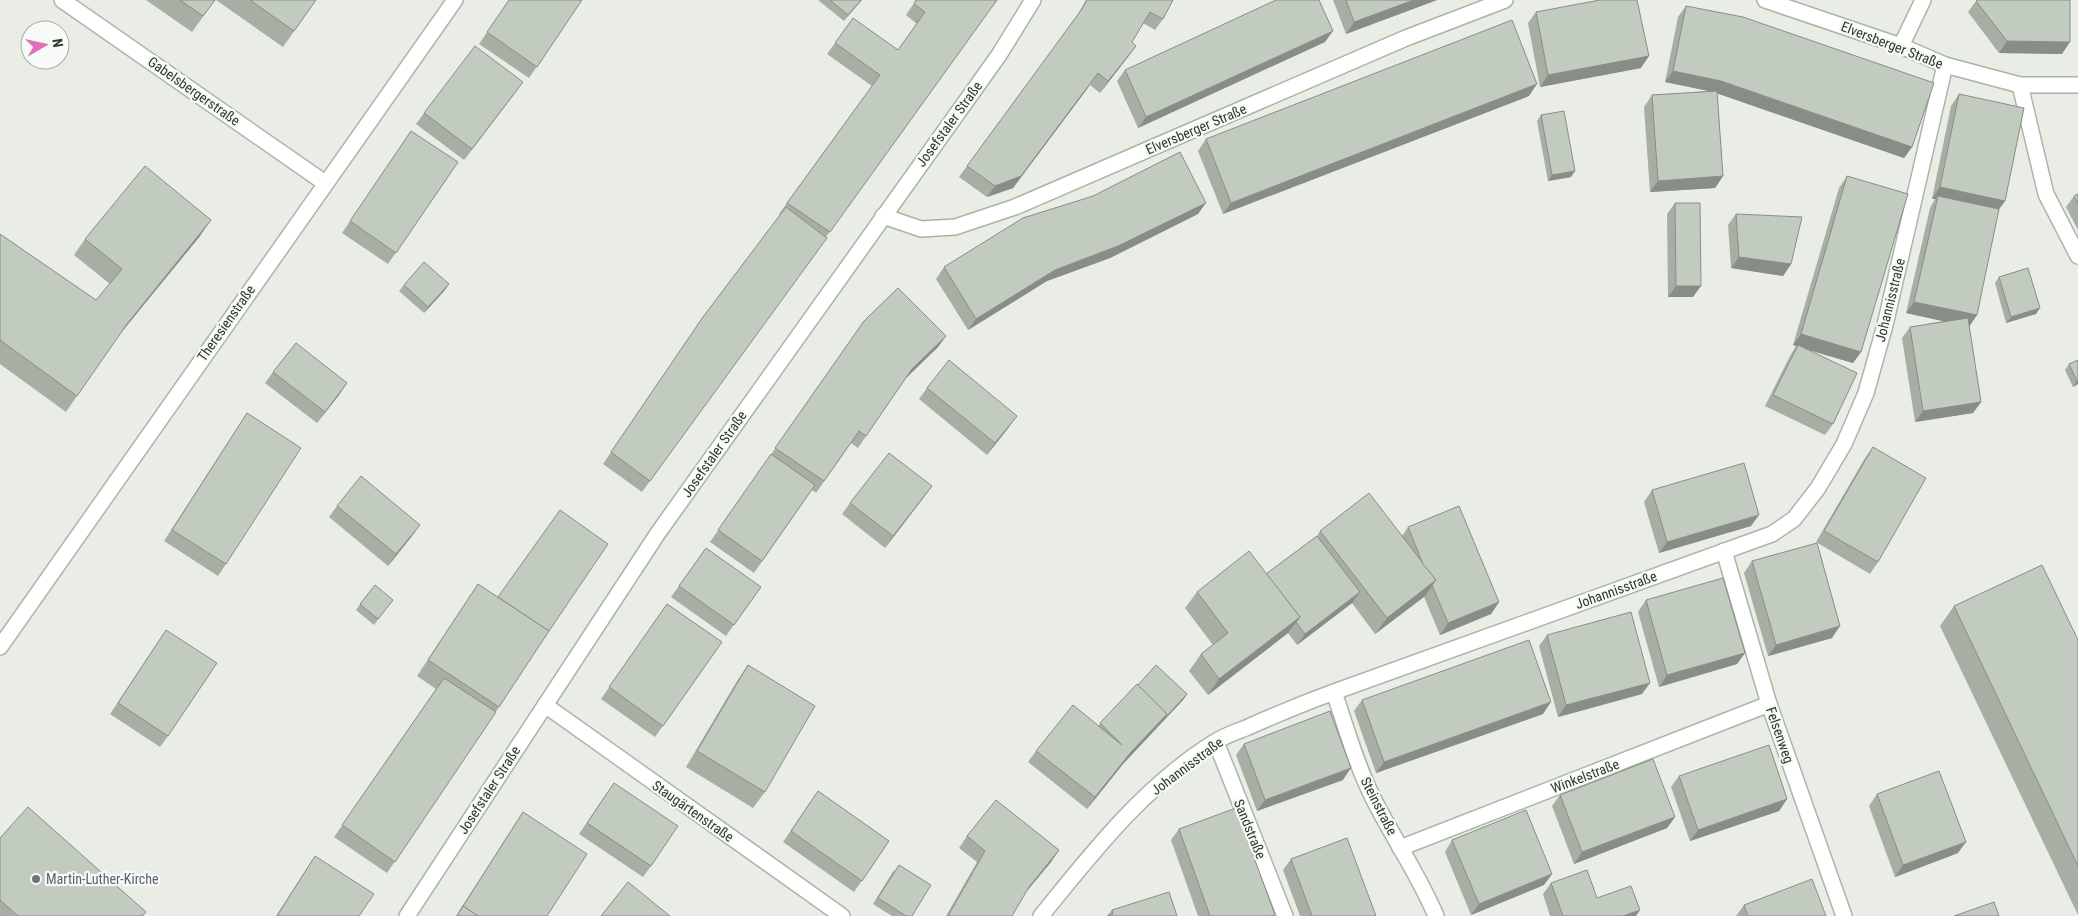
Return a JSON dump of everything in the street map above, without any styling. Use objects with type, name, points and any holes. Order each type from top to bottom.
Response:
[{"type":"street","name":"Gabelsbergerstraße","points":[[62,0],[325,183]]},
{"type":"street","name":"Theresienstraße","points":[[0,647],[454,0]]},
{"type":"street","name":"Josefstaler Straße","points":[[407,916],[658,533],[999,55],[1032,0]]},
{"type":"street","name":"Elversberger Straße","points":[[883,216],[921,229],[954,227],[1015,207],[1406,38],[1505,0]]},
{"type":"street","name":"Elversberger Straße","points":[[1765,0],[1901,46],[1945,65],[2020,86],[2078,85]]},
{"type":"street","points":[[1901,46],[1923,0]]},
{"type":"street","name":"Johannisstraße","points":[[1041,916],[1099,844],[1141,802],[1181,767],[1216,742],[1267,718],[1334,692],[1772,534],[1794,518],[1818,488],[1844,444],[1866,393],[1885,325],[1945,65]]},
{"type":"street","points":[[2020,86],[2046,194],[2078,256]]},
{"type":"street","name":"Felsenweg","points":[[1724,552],[1769,704],[1844,916]]},
{"type":"street","name":"Steinstraße","points":[[1334,692],[1361,772],[1400,848],[1428,896],[1436,916]]},
{"type":"street","name":"Winkelstraße","points":[[1400,848],[1769,704]]},
{"type":"street","name":"Staugärtenstraße","points":[[545,705],[842,916]]},
{"type":"street","name":"Sandstraße","points":[[1216,742],[1285,916]]},
{"type":"building","points":[[180,0],[215,0],[203,16]]},
{"type":"building","points":[[250,0],[316,0],[294,31]]},
{"type":"building","points":[[509,0],[582,0],[537,67],[487,32]]},
{"type":"building","points":[[830,0],[861,0],[848,15]]},
{"type":"building","points":[[916,0],[997,0],[830,232],[787,203],[880,75],[835,43],[853,18],[898,50],[925,12],[914,4]]},
{"type":"building","points":[[1087,0],[1173,0],[1163,19],[1150,12],[1132,42],[1136,46],[1108,81],[1098,73],[1021,176],[995,186],[967,166]]},
{"type":"building","points":[[1276,0],[1319,0],[1333,31],[1146,117],[1125,70]]},
{"type":"building","points":[[1346,0],[1414,0],[1354,22]]},
{"type":"building","points":[[1600,0],[1637,0],[1649,56],[1548,75],[1536,12]]},
{"type":"building","points":[[1977,0],[2070,0],[2070,42],[2007,41]]},
{"type":"building","points":[[1686,6],[1743,17],[1934,83],[1912,147],[1721,81],[1673,71]]},
{"type":"building","points":[[1512,20],[1537,84],[1231,203],[1206,139]]},
{"type":"building","points":[[475,46],[523,82],[472,149],[424,113]]},
{"type":"building","points":[[1717,91],[1723,176],[1658,181],[1652,95]]},
{"type":"building","points":[[1959,94],[2024,108],[2005,201],[1940,187]]},
{"type":"building","points":[[1564,111],[1575,171],[1552,175],[1541,115]]},
{"type":"building","points":[[411,131],[458,162],[396,253],[350,221]]},
{"type":"building","points":[[1180,152],[1206,203],[1118,246],[1055,270],[976,319],[944,267],[1023,218],[1093,196]]},
{"type":"building","points":[[145,166],[211,220],[127,324],[77,396],[0,340],[0,234],[96,300],[122,269],[85,239]]},
{"type":"building","points":[[1847,176],[1908,194],[1861,352],[1801,334]]},
{"type":"building","points":[[2078,194],[2078,204],[2074,196]]},
{"type":"building","points":[[1938,196],[1999,209],[1977,315],[1914,302]]},
{"type":"building","points":[[1675,203],[1700,203],[1701,286],[1676,286]]},
{"type":"building","points":[[786,207],[827,238],[650,481],[611,452],[703,317]]},
{"type":"building","points":[[1736,214],[1802,217],[1791,264],[1739,257]]},
{"type":"building","points":[[424,262],[449,284],[428,307],[404,285]]},
{"type":"building","points":[[2028,268],[2040,308],[2011,317],[1999,277]]},
{"type":"building","points":[[898,288],[946,336],[912,369],[866,436],[859,431],[824,481],[775,448],[864,321]]},
{"type":"building","points":[[1968,318],[1981,402],[1923,411],[1910,327]]},
{"type":"building","points":[[296,343],[347,383],[325,412],[273,372]]},
{"type":"building","points":[[1798,345],[1857,373],[1833,424],[1773,395]]},
{"type":"building","points":[[949,360],[1017,416],[995,443],[927,388]]},
{"type":"building","points":[[2078,360],[2078,380],[2077,381],[2069,364]]},
{"type":"building","points":[[247,413],[301,448],[226,564],[172,530]]},
{"type":"building","points":[[1873,447],[1926,478],[1878,562],[1824,531]]},
{"type":"building","points":[[889,453],[932,486],[893,536],[850,503]]},
{"type":"building","points":[[771,454],[815,485],[762,561],[718,530]]},
{"type":"building","points":[[1744,463],[1759,515],[1667,542],[1652,490]]},
{"type":"building","points":[[361,476],[420,525],[396,554],[337,506]]},
{"type":"building","points":[[1369,493],[1436,580],[1387,618],[1320,531]]},
{"type":"building","points":[[1459,506],[1499,602],[1448,623],[1432,585],[1436,580],[1423,564],[1408,527]]},
{"type":"building","points":[[560,510],[608,544],[549,631],[498,597]]},
{"type":"building","points":[[1317,536],[1360,592],[1305,634],[1296,622],[1300,617],[1266,574]]},
{"type":"building","points":[[1817,543],[1840,626],[1776,645],[1752,561]]},
{"type":"building","points":[[706,548],[761,587],[734,625],[679,586]]},
{"type":"building","points":[[1249,551],[1300,617],[1219,679],[1201,654],[1228,633],[1197,592]]},
{"type":"building","points":[[2042,565],[2078,640],[2078,866],[1954,606]]},
{"type":"building","points":[[1723,578],[1745,653],[1667,675],[1646,600]]},
{"type":"building","points":[[478,584],[549,631],[499,707],[428,660]]},
{"type":"building","points":[[375,585],[393,600],[378,619],[360,604]]},
{"type":"building","points":[[667,604],[722,642],[663,726],[609,687]]},
{"type":"building","points":[[1631,612],[1650,683],[1566,705],[1547,635]]},
{"type":"building","points":[[166,630],[217,663],[168,736],[118,703]]},
{"type":"building","points":[[1529,640],[1551,702],[1384,762],[1362,700]]},
{"type":"building","points":[[748,665],[815,706],[765,792],[697,751]]},
{"type":"building","points":[[1156,665],[1187,694],[1164,719],[1167,714],[1138,685]]},
{"type":"building","points":[[444,678],[496,712],[395,862],[342,825]]},
{"type":"building","points":[[1137,684],[1167,714],[1131,752],[1095,797],[1036,751],[1073,705],[1122,745],[1100,723]]},
{"type":"building","points":[[1330,711],[1351,768],[1265,800],[1244,744]]},
{"type":"building","points":[[1769,745],[1787,799],[1698,830],[1679,776]]},
{"type":"building","points":[[1653,759],[1675,817],[1582,852],[1560,795]]},
{"type":"building","points":[[1939,771],[1966,842],[1903,865],[1877,794]]},
{"type":"building","points":[[614,783],[678,826],[651,866],[587,823]]},
{"type":"building","points":[[818,791],[889,841],[862,881],[791,831]]},
{"type":"building","points":[[996,800],[1059,850],[1029,887],[1012,916],[948,916],[985,851],[967,836]]},
{"type":"building","points":[[28,807],[146,912],[142,916],[18,916],[0,900],[0,838]]},
{"type":"building","points":[[1236,808],[1275,915],[1210,916],[1179,829]]},
{"type":"building","points":[[1526,810],[1552,874],[1479,904],[1452,840]]},
{"type":"building","points":[[523,812],[587,854],[547,916],[478,916],[463,906]]},
{"type":"building","points":[[1347,838],[1376,916],[1312,916],[1291,859]]},
{"type":"building","points":[[315,856],[374,894],[359,916],[277,916]]},
{"type":"building","points":[[899,865],[931,885],[912,916],[906,916],[878,898]]},
{"type":"building","points":[[1587,870],[1597,898],[1631,886],[1640,910],[1623,916],[1563,916],[1551,883]]},
{"type":"building","points":[[1812,879],[1826,916],[1748,916],[1744,905]]},
{"type":"building","points":[[628,882],[670,916],[601,916]]},
{"type":"building","points":[[1169,892],[1177,916],[1107,916],[1113,914],[1112,910]]},
{"type":"building","points":[[1994,902],[1999,916],[1954,916]]},
{"type":"building","points":[[463,906],[478,916],[457,916]]},
{"type":"place","name":"Martin-Luther-Kirche","points":[[36,879]]}]
